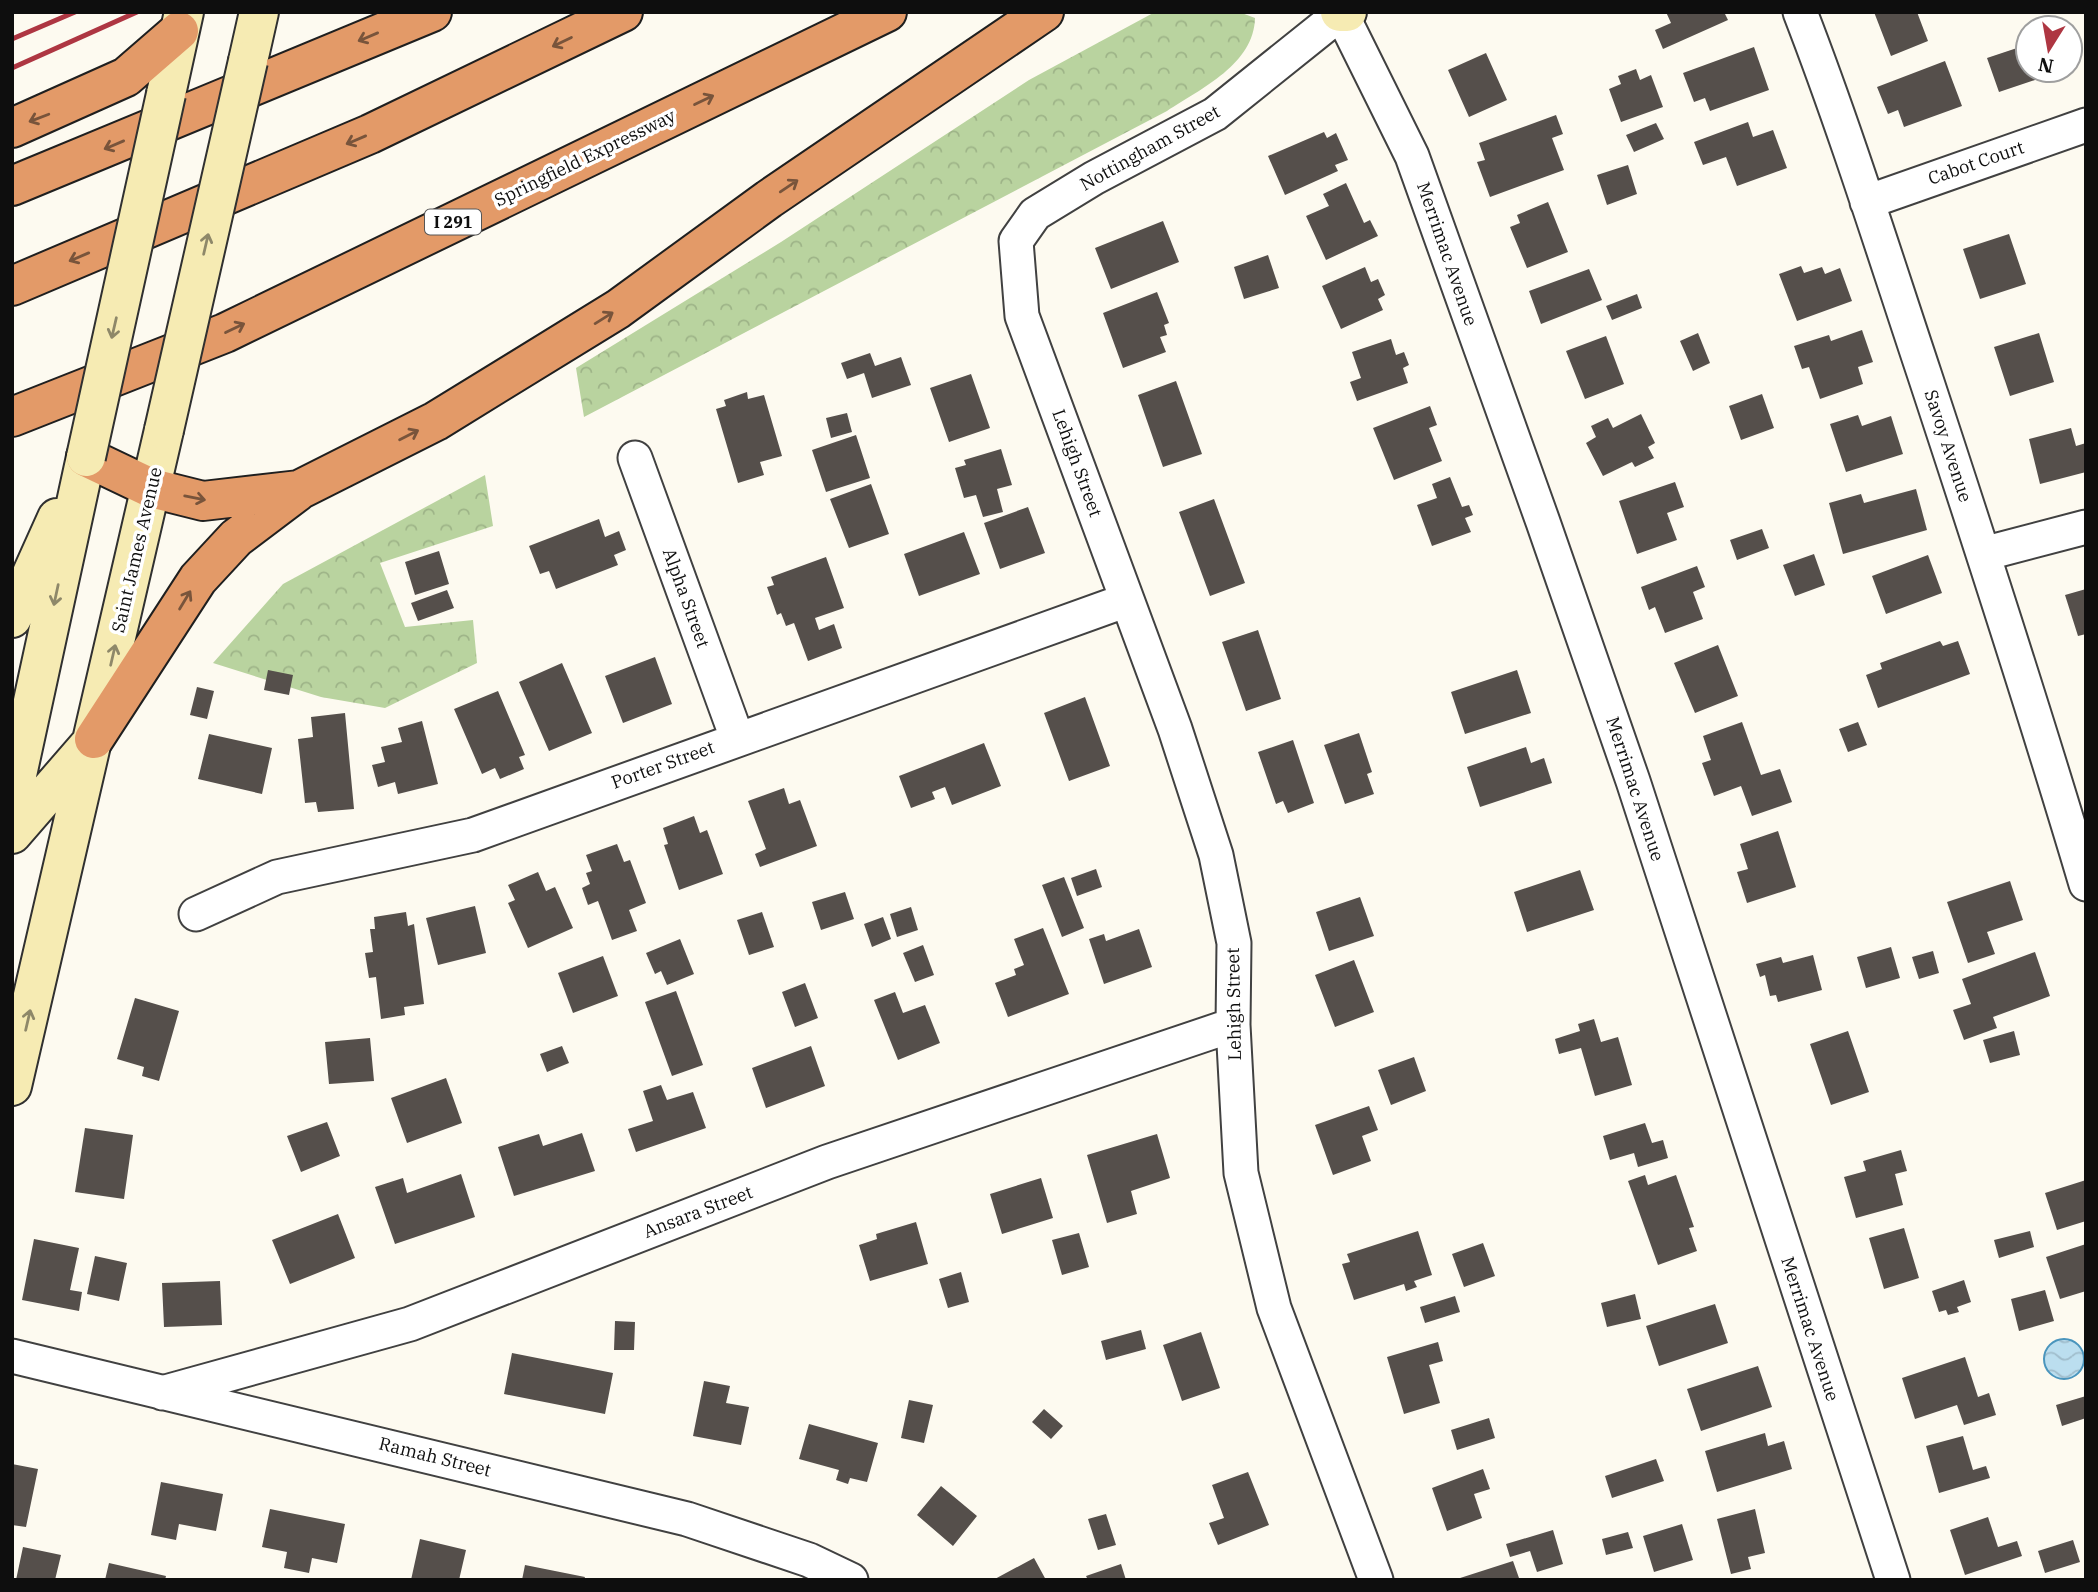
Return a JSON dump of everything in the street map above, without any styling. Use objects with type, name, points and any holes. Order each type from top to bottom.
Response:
[{"type":"highway","points":[[12,186],[432,12]]},
{"type":"highway","points":[[12,286],[370,134],[623,12]]},
{"type":"highway","name":"Springfield Expressway","points":[[12,417],[225,333],[887,12]]},
{"type":"highway","points":[[94,739],[198,579],[236,538],[299,490],[436,422],[618,309],[769,199],[1044,12]]},
{"type":"highway","points":[[12,128],[126,77],[182,20]]},
{"type":"highway","points":[[86,457],[151,488],[203,501],[299,490]]},
{"type":"main road","name":"Saint James Avenue","points":[[12,1086],[94,739],[259,12]]},
{"type":"main road","name":"Nottingham Street","points":[[1340,13],[1347,12]]},
{"type":"main road","points":[[12,797],[182,20]]},
{"type":"main road","points":[[12,618],[86,457]]},
{"type":"main road","points":[[12,834],[94,739]]},
{"type":"street","name":"Savoy Avenue","points":[[1800,12],[1867,202],[1983,554],[2036,716],[2086,884]]},
{"type":"street","name":"Nottingham Street","points":[[1022,316],[1016,241],[1035,214],[1094,178],[1215,114],[1340,13]]},
{"type":"street","name":"Merrimac Avenue","points":[[1340,13],[1412,156],[1548,535],[1633,781],[1890,1579]]},
{"type":"street","name":"Cabot Court","points":[[1867,202],[2086,125]]},
{"type":"street","name":"Lehigh Street","points":[[1022,316],[1127,600],[1216,855],[1234,943],[1233,1025],[1241,1174],[1274,1308],[1376,1580]]},
{"type":"street","name":"Alpha Street","points":[[635,458],[737,738]]},
{"type":"street","points":[[1983,554],[2086,527]]},
{"type":"street","name":"Porter Street","points":[[196,915],[277,877],[473,835],[1127,600]]},
{"type":"street","name":"Ansara Street","points":[[162,1393],[410,1324],[827,1162],[1233,1025]]},
{"type":"street","name":"Ramah Street","points":[[12,1356],[687,1519],[809,1560],[850,1580]]},
{"type":"green space","points":[[1155,12],[1239,12],[1255,18],[1246,49],[1236,62],[1210,84],[1167,111],[584,417],[576,368],[781,242],[1029,80]]},
{"type":"green space","points":[[485,475],[493,526],[380,563],[405,627],[473,620],[477,663],[385,708],[321,697],[213,663],[283,584]]},
{"type":"water","points":[[2064,1339],[2072,1340],[2078,1345],[2083,1351],[2083,1367],[2078,1373],[2072,1378],[2064,1379],[2056,1378],[2050,1373],[2045,1367],[2044,1359],[2045,1351],[2050,1345],[2056,1340]]},
{"type":"building","points":[[1666,12],[1724,12],[1728,20],[1663,49],[1655,30],[1671,23]]},
{"type":"building","points":[[1874,12],[1917,12],[1928,41],[1891,56]]},
{"type":"building","points":[[1754,47],[1769,90],[1710,111],[1705,98],[1694,102],[1683,73]]},
{"type":"building","points":[[2014,49],[2014,84],[2023,84],[1999,92],[1987,58]]},
{"type":"building","points":[[1486,53],[1507,100],[1469,117],[1448,70]]},
{"type":"building","points":[[1945,61],[1962,106],[1904,127],[1898,110],[1888,114],[1877,87]]},
{"type":"building","points":[[1636,69],[1640,80],[1651,75],[1663,107],[1621,122],[1609,89],[1621,84],[1618,76]]},
{"type":"building","points":[[1556,115],[1563,134],[1552,138],[1564,170],[1490,197],[1477,162],[1485,160],[1479,143]]},
{"type":"building","points":[[1748,122],[1753,137],[1773,130],[1787,168],[1737,186],[1726,157],[1703,165],[1694,142]]},
{"type":"building","points":[[1656,123],[1664,139],[1634,152],[1626,135]]},
{"type":"building","points":[[1324,132],[1327,138],[1336,133],[1348,160],[1335,165],[1338,171],[1285,195],[1268,156]]},
{"type":"building","points":[[1628,165],[1637,194],[1607,205],[1597,175]]},
{"type":"building","points":[[1346,183],[1364,223],[1370,220],[1378,236],[1326,260],[1306,216],[1329,206],[1323,194]]},
{"type":"building","points":[[1548,202],[1568,252],[1527,268],[1510,227],[1520,223],[1517,215]]},
{"type":"building","points":[[1163,221],[1179,262],[1111,289],[1095,248]]},
{"type":"building","points":[[2009,234],[2026,284],[1980,299],[1963,249]]},
{"type":"building","points":[[1268,255],[1279,288],[1244,299],[1234,267]]},
{"type":"building","points":[[1801,266],[1804,273],[1822,267],[1825,274],[1840,268],[1852,301],[1797,321],[1779,274]]},
{"type":"building","points":[[1365,267],[1371,282],[1378,279],[1385,295],[1378,299],[1383,310],[1341,329],[1322,286]]},
{"type":"building","points":[[1589,269],[1602,300],[1541,324],[1529,291]]},
{"type":"building","points":[[1157,292],[1169,323],[1164,325],[1167,335],[1160,337],[1166,352],[1123,368],[1103,313]]},
{"type":"building","points":[[1637,294],[1642,308],[1612,320],[1606,306]]},
{"type":"building","points":[[1862,330],[1873,362],[1858,367],[1863,384],[1820,399],[1809,367],[1802,369],[1794,346],[1829,335],[1831,341]]},
{"type":"building","points":[[1698,333],[1710,363],[1693,371],[1680,341]]},
{"type":"building","points":[[2039,333],[2054,382],[2010,396],[1994,347]]},
{"type":"building","points":[[1606,336],[1624,384],[1585,399],[1566,351]]},
{"type":"building","points":[[1391,339],[1396,355],[1404,352],[1409,365],[1403,368],[1408,383],[1357,401],[1350,382],[1361,378],[1352,352]]},
{"type":"building","points":[[870,353],[875,366],[901,357],[911,385],[872,398],[864,373],[847,379],[841,363]]},
{"type":"building","points":[[971,374],[990,428],[949,442],[930,388]]},
{"type":"building","points":[[1176,381],[1202,454],[1163,467],[1138,395]]},
{"type":"building","points":[[747,392],[748,399],[764,395],[782,456],[760,462],[764,475],[738,483],[716,409],[726,406],[724,400]]},
{"type":"building","points":[[1762,394],[1774,428],[1741,440],[1729,406]]},
{"type":"building","points":[[1430,406],[1437,425],[1429,428],[1442,461],[1394,480],[1373,428]]},
{"type":"building","points":[[847,413],[852,432],[831,438],[826,418]]},
{"type":"building","points":[[1641,414],[1655,443],[1648,447],[1654,458],[1635,467],[1632,462],[1603,476],[1586,443],[1596,437],[1591,426],[1608,418],[1613,428]]},
{"type":"building","points":[[1858,415],[1862,426],[1891,416],[1903,454],[1846,472],[1830,424]]},
{"type":"building","points":[[2071,428],[2076,446],[2086,443],[2086,472],[2040,484],[2029,439]]},
{"type":"building","points":[[856,435],[870,478],[826,492],[812,450]]},
{"type":"building","points":[[1001,449],[1012,485],[997,489],[1003,512],[983,517],[976,495],[964,498],[955,468],[966,465],[964,460]]},
{"type":"building","points":[[1450,477],[1462,507],[1469,505],[1473,515],[1465,518],[1471,532],[1432,546],[1417,505],[1437,498],[1432,484]]},
{"type":"building","points":[[1675,482],[1684,507],[1667,513],[1677,540],[1637,554],[1619,501]]},
{"type":"building","points":[[871,484],[889,534],[849,548],[830,499]]},
{"type":"building","points":[[1916,489],[1927,530],[1843,554],[1829,503],[1861,494],[1864,503]]},
{"type":"building","points":[[1214,499],[1245,583],[1210,596],[1179,512]]},
{"type":"building","points":[[1028,507],[1045,553],[1000,569],[984,523]]},
{"type":"building","points":[[599,519],[605,537],[619,531],[626,550],[614,555],[618,565],[556,589],[549,571],[540,574],[529,546]]},
{"type":"building","points":[[1762,529],[1769,548],[1737,560],[1730,540]]},
{"type":"building","points":[[964,532],[980,574],[919,596],[904,554]]},
{"type":"building","points":[[439,551],[449,584],[415,595],[405,562]]},
{"type":"building","points":[[1814,554],[1825,585],[1795,596],[1783,565]]},
{"type":"building","points":[[1928,555],[1942,593],[1886,614],[1872,576]]},
{"type":"building","points":[[826,557],[844,608],[815,618],[819,630],[834,624],[842,648],[808,661],[794,623],[786,626],[781,613],[777,615],[767,587],[774,585],[771,577]]},
{"type":"building","points":[[1697,566],[1705,587],[1693,592],[1703,619],[1665,633],[1655,607],[1649,610],[1641,587]]},
{"type":"building","points":[[2086,589],[2086,634],[2078,636],[2065,595]]},
{"type":"building","points":[[447,590],[454,608],[418,621],[411,603]]},
{"type":"building","points":[[1258,630],[1281,699],[1246,711],[1222,642]]},
{"type":"building","points":[[1940,641],[1943,646],[1958,641],[1970,674],[1878,708],[1866,675],[1882,669],[1880,663]]},
{"type":"building","points":[[1718,645],[1738,696],[1695,713],[1674,663]]},
{"type":"building","points":[[655,657],[672,704],[623,723],[605,676]]},
{"type":"building","points":[[562,663],[592,733],[549,751],[519,682]]},
{"type":"building","points":[[268,670],[293,675],[289,695],[264,690]]},
{"type":"building","points":[[1517,670],[1531,713],[1465,734],[1451,692]]},
{"type":"building","points":[[197,687],[214,691],[207,719],[190,715]]},
{"type":"building","points":[[498,691],[525,755],[519,757],[524,769],[500,779],[495,768],[482,774],[454,709]]},
{"type":"building","points":[[1085,697],[1110,766],[1069,781],[1044,713]]},
{"type":"building","points":[[345,713],[354,809],[318,812],[316,802],[305,803],[298,739],[313,737],[311,717]]},
{"type":"building","points":[[422,721],[438,784],[398,794],[395,782],[378,787],[372,765],[385,762],[381,747],[402,742],[398,728]]},
{"type":"building","points":[[1742,722],[1761,775],[1780,769],[1792,802],[1752,816],[1741,786],[1714,796],[1702,763],[1711,760],[1703,736]]},
{"type":"building","points":[[1858,722],[1867,745],[1848,752],[1839,729]]},
{"type":"building","points":[[1359,733],[1372,772],[1367,774],[1374,794],[1345,804],[1324,745]]},
{"type":"building","points":[[209,734],[272,748],[262,794],[198,779]]},
{"type":"building","points":[[1293,740],[1314,803],[1288,813],[1283,801],[1276,804],[1258,752]]},
{"type":"building","points":[[984,743],[1001,786],[952,805],[945,787],[932,792],[935,799],[911,808],[899,776]]},
{"type":"building","points":[[1526,747],[1531,763],[1544,758],[1552,783],[1480,807],[1467,767]]},
{"type":"building","points":[[784,788],[789,804],[800,800],[817,846],[760,867],[755,854],[766,849],[748,801]]},
{"type":"building","points":[[694,816],[700,833],[707,830],[723,874],[679,890],[664,845],[668,844],[663,828]]},
{"type":"building","points":[[1778,831],[1796,887],[1747,903],[1737,872],[1748,869],[1740,844]]},
{"type":"building","points":[[617,844],[624,862],[630,860],[646,903],[629,910],[637,931],[612,940],[598,901],[588,905],[582,888],[590,884],[586,873],[592,871],[586,855]]},
{"type":"building","points":[[1096,869],[1102,887],[1077,896],[1071,878]]},
{"type":"building","points":[[1580,870],[1594,910],[1527,932],[1514,892]]},
{"type":"building","points":[[538,872],[546,891],[555,887],[573,928],[528,948],[508,903],[515,900],[508,885]]},
{"type":"building","points":[[1064,877],[1084,928],[1062,937],[1042,885]]},
{"type":"building","points":[[2010,881],[2023,920],[1987,932],[1995,954],[1968,963],[1947,902]]},
{"type":"building","points":[[845,892],[854,919],[821,930],[812,902]]},
{"type":"building","points":[[1360,897],[1374,936],[1329,951],[1316,912]]},
{"type":"building","points":[[475,906],[486,953],[438,965],[426,918]]},
{"type":"building","points":[[911,907],[918,930],[897,937],[890,914]]},
{"type":"building","points":[[406,912],[408,926],[414,924],[424,1004],[404,1007],[405,1015],[381,1019],[376,977],[369,978],[365,953],[373,952],[370,929],[375,929],[374,917]]},
{"type":"building","points":[[762,912],[774,947],[749,955],[737,920]]},
{"type":"building","points":[[883,917],[891,939],[872,947],[864,924]]},
{"type":"building","points":[[1043,928],[1069,994],[1008,1017],[995,983],[1016,975],[1014,969],[1024,965],[1014,939]]},
{"type":"building","points":[[1139,929],[1152,967],[1104,984],[1089,939],[1104,934],[1106,941]]},
{"type":"building","points":[[680,939],[694,974],[667,985],[661,971],[655,974],[646,953]]},
{"type":"building","points":[[923,945],[934,975],[915,982],[903,953]]},
{"type":"building","points":[[1891,947],[1900,978],[1866,988],[1857,957]]},
{"type":"building","points":[[1933,951],[1939,973],[1919,979],[1912,957]]},
{"type":"building","points":[[2035,952],[2050,996],[1993,1017],[1997,1028],[1964,1040],[1953,1010],[1971,1004],[1962,979]]},
{"type":"building","points":[[1813,955],[1822,990],[1778,1002],[1776,995],[1770,996],[1765,975],[1760,977],[1756,964],[1781,957],[1783,963]]},
{"type":"building","points":[[603,956],[618,996],[573,1013],[558,973]]},
{"type":"building","points":[[1354,960],[1374,1012],[1335,1027],[1315,975]]},
{"type":"building","points":[[805,983],[818,1018],[795,1027],[782,992]]},
{"type":"building","points":[[676,991],[703,1065],[672,1076],[645,1002]]},
{"type":"building","points":[[895,992],[903,1013],[925,1005],[940,1043],[898,1060],[874,1000]]},
{"type":"building","points":[[135,998],[179,1011],[159,1081],[142,1076],[144,1067],[117,1059]]},
{"type":"building","points":[[1594,1019],[1601,1042],[1618,1037],[1632,1085],[1595,1096],[1581,1048],[1559,1054],[1555,1039],[1580,1031],[1578,1024]]},
{"type":"building","points":[[1848,1031],[1869,1092],[1831,1105],[1810,1044]]},
{"type":"building","points":[[2014,1031],[2020,1055],[1990,1063],[1983,1040]]},
{"type":"building","points":[[370,1038],[374,1081],[329,1084],[325,1042]]},
{"type":"building","points":[[562,1046],[569,1063],[547,1072],[540,1054]]},
{"type":"building","points":[[811,1046],[825,1086],[766,1108],[752,1068]]},
{"type":"building","points":[[1414,1057],[1426,1091],[1391,1105],[1378,1070]]},
{"type":"building","points":[[446,1078],[462,1123],[407,1143],[391,1098]]},
{"type":"building","points":[[661,1085],[667,1100],[693,1092],[706,1128],[636,1152],[628,1129],[653,1121],[643,1091]]},
{"type":"building","points":[[1369,1106],[1378,1130],[1362,1136],[1371,1161],[1333,1175],[1315,1125]]},
{"type":"building","points":[[327,1122],[340,1156],[301,1172],[287,1136]]},
{"type":"building","points":[[1645,1123],[1652,1143],[1663,1140],[1668,1158],[1638,1167],[1634,1153],[1610,1160],[1603,1136]]},
{"type":"building","points":[[85,1128],[133,1135],[124,1199],[75,1192]]},
{"type":"building","points":[[582,1133],[595,1171],[514,1196],[498,1147],[539,1134],[543,1146]]},
{"type":"building","points":[[1157,1134],[1170,1178],[1131,1191],[1137,1214],[1107,1223],[1087,1155]]},
{"type":"building","points":[[1901,1150],[1907,1171],[1895,1174],[1903,1205],[1856,1218],[1844,1177],[1866,1171],[1863,1161]]},
{"type":"building","points":[[461,1174],[475,1217],[395,1244],[375,1187],[403,1178],[407,1193]]},
{"type":"building","points":[[1645,1175],[1648,1185],[1676,1175],[1694,1227],[1689,1228],[1697,1251],[1658,1265],[1628,1181]]},
{"type":"building","points":[[1041,1178],[1053,1218],[1002,1234],[990,1194]]},
{"type":"building","points":[[2086,1180],[2086,1221],[2057,1230],[2045,1193]]},
{"type":"building","points":[[338,1214],[355,1258],[290,1284],[272,1240]]},
{"type":"building","points":[[916,1222],[928,1264],[870,1281],[859,1245],[877,1239],[876,1234]]},
{"type":"building","points":[[1904,1228],[1919,1278],[1884,1289],[1869,1238]]},
{"type":"building","points":[[1418,1231],[1432,1275],[1414,1281],[1417,1287],[1406,1291],[1404,1284],[1354,1300],[1342,1264],[1350,1262],[1347,1254]]},
{"type":"building","points":[[2030,1231],[2034,1247],[1999,1258],[1994,1240]]},
{"type":"building","points":[[1079,1233],[1089,1267],[1062,1275],[1052,1240]]},
{"type":"building","points":[[34,1239],[79,1248],[70,1290],[82,1292],[79,1311],[22,1300]]},
{"type":"building","points":[[1483,1243],[1495,1276],[1464,1287],[1452,1254]]},
{"type":"building","points":[[2086,1244],[2086,1291],[2060,1299],[2046,1257]]},
{"type":"building","points":[[95,1256],[127,1263],[119,1301],[87,1294]]},
{"type":"building","points":[[961,1272],[969,1302],[948,1308],[939,1279]]},
{"type":"building","points":[[1964,1280],[1971,1302],[1957,1307],[1959,1312],[1948,1315],[1946,1310],[1939,1312],[1932,1291]]},
{"type":"building","points":[[220,1281],[222,1325],[164,1327],[162,1283]]},
{"type":"building","points":[[2045,1290],[2054,1321],[2019,1331],[2011,1299]]},
{"type":"building","points":[[1635,1294],[1641,1319],[1607,1327],[1601,1303]]},
{"type":"building","points":[[1455,1296],[1460,1312],[1425,1323],[1420,1307]]},
{"type":"building","points":[[1715,1304],[1728,1343],[1659,1366],[1646,1326]]},
{"type":"building","points":[[615,1321],[635,1322],[634,1350],[614,1350]]},
{"type":"building","points":[[1141,1330],[1146,1349],[1106,1360],[1101,1341]]},
{"type":"building","points":[[1201,1332],[1220,1388],[1182,1401],[1163,1345]]},
{"type":"building","points":[[1438,1342],[1443,1361],[1429,1365],[1440,1403],[1404,1414],[1387,1357]]},
{"type":"building","points":[[512,1353],[613,1373],[605,1414],[504,1394]]},
{"type":"building","points":[[1965,1357],[1978,1397],[1989,1393],[1996,1415],[1964,1425],[1957,1405],[1915,1419],[1902,1378]]},
{"type":"building","points":[[1758,1366],[1772,1407],[1701,1431],[1687,1389]]},
{"type":"building","points":[[704,1381],[730,1386],[726,1403],[749,1407],[741,1445],[693,1436]]},
{"type":"building","points":[[2086,1396],[2086,1418],[2062,1426],[2056,1405]]},
{"type":"building","points":[[909,1400],[933,1405],[924,1443],[901,1438]]},
{"type":"building","points":[[1044,1409],[1063,1426],[1051,1439],[1032,1422]]},
{"type":"building","points":[[1489,1418],[1495,1438],[1457,1450],[1451,1430]]},
{"type":"building","points":[[809,1424],[878,1443],[867,1482],[850,1478],[848,1484],[836,1480],[839,1470],[799,1459]]},
{"type":"building","points":[[1765,1433],[1768,1446],[1784,1441],[1792,1469],[1717,1492],[1705,1451]]},
{"type":"building","points":[[1963,1436],[1973,1470],[1986,1466],[1990,1478],[1939,1493],[1926,1446]]},
{"type":"building","points":[[1656,1459],[1664,1481],[1612,1498],[1605,1476]]},
{"type":"building","points":[[12,1464],[38,1469],[26,1527],[12,1525]]},
{"type":"building","points":[[1483,1469],[1490,1489],[1474,1494],[1482,1518],[1447,1531],[1432,1488]]},
{"type":"building","points":[[1248,1472],[1269,1525],[1218,1545],[1209,1523],[1224,1518],[1212,1485]]},
{"type":"building","points":[[161,1482],[223,1494],[216,1531],[179,1524],[176,1540],[151,1535]]},
{"type":"building","points":[[941,1486],[977,1516],[953,1546],[917,1515]]},
{"type":"building","points":[[270,1509],[345,1524],[337,1563],[312,1558],[309,1573],[284,1568],[287,1552],[262,1547]]},
{"type":"building","points":[[1755,1509],[1765,1553],[1748,1557],[1751,1569],[1731,1574],[1717,1519]]},
{"type":"building","points":[[1106,1514],[1116,1545],[1098,1550],[1088,1519]]},
{"type":"building","points":[[1988,1517],[1998,1547],[2017,1541],[2022,1556],[1965,1575],[1950,1530]]},
{"type":"building","points":[[1682,1524],[1693,1560],[1654,1572],[1643,1536]]},
{"type":"building","points":[[1553,1530],[1563,1564],[1537,1572],[1530,1551],[1510,1557],[1506,1544]]},
{"type":"building","points":[[1628,1532],[1633,1548],[1606,1555],[1602,1539]]},
{"type":"building","points":[[420,1539],[466,1550],[459,1580],[411,1580]]},
{"type":"building","points":[[2073,1540],[2080,1562],[2045,1573],[2038,1551]]},
{"type":"building","points":[[23,1547],[61,1555],[55,1580],[16,1580]]},
{"type":"building","points":[[1034,1558],[1046,1580],[993,1580]]},
{"type":"building","points":[[1513,1561],[1519,1578],[1457,1580],[1457,1579]]},
{"type":"building","points":[[109,1563],[166,1576],[165,1580],[105,1580]]},
{"type":"building","points":[[1121,1564],[1126,1580],[1088,1580],[1086,1576]]},
{"type":"building","points":[[525,1565],[585,1577],[584,1580],[522,1580]]},
{"type":"railway","points":[[12,39],[75,12]]},
{"type":"railway","points":[[12,68],[137,12]]}]
